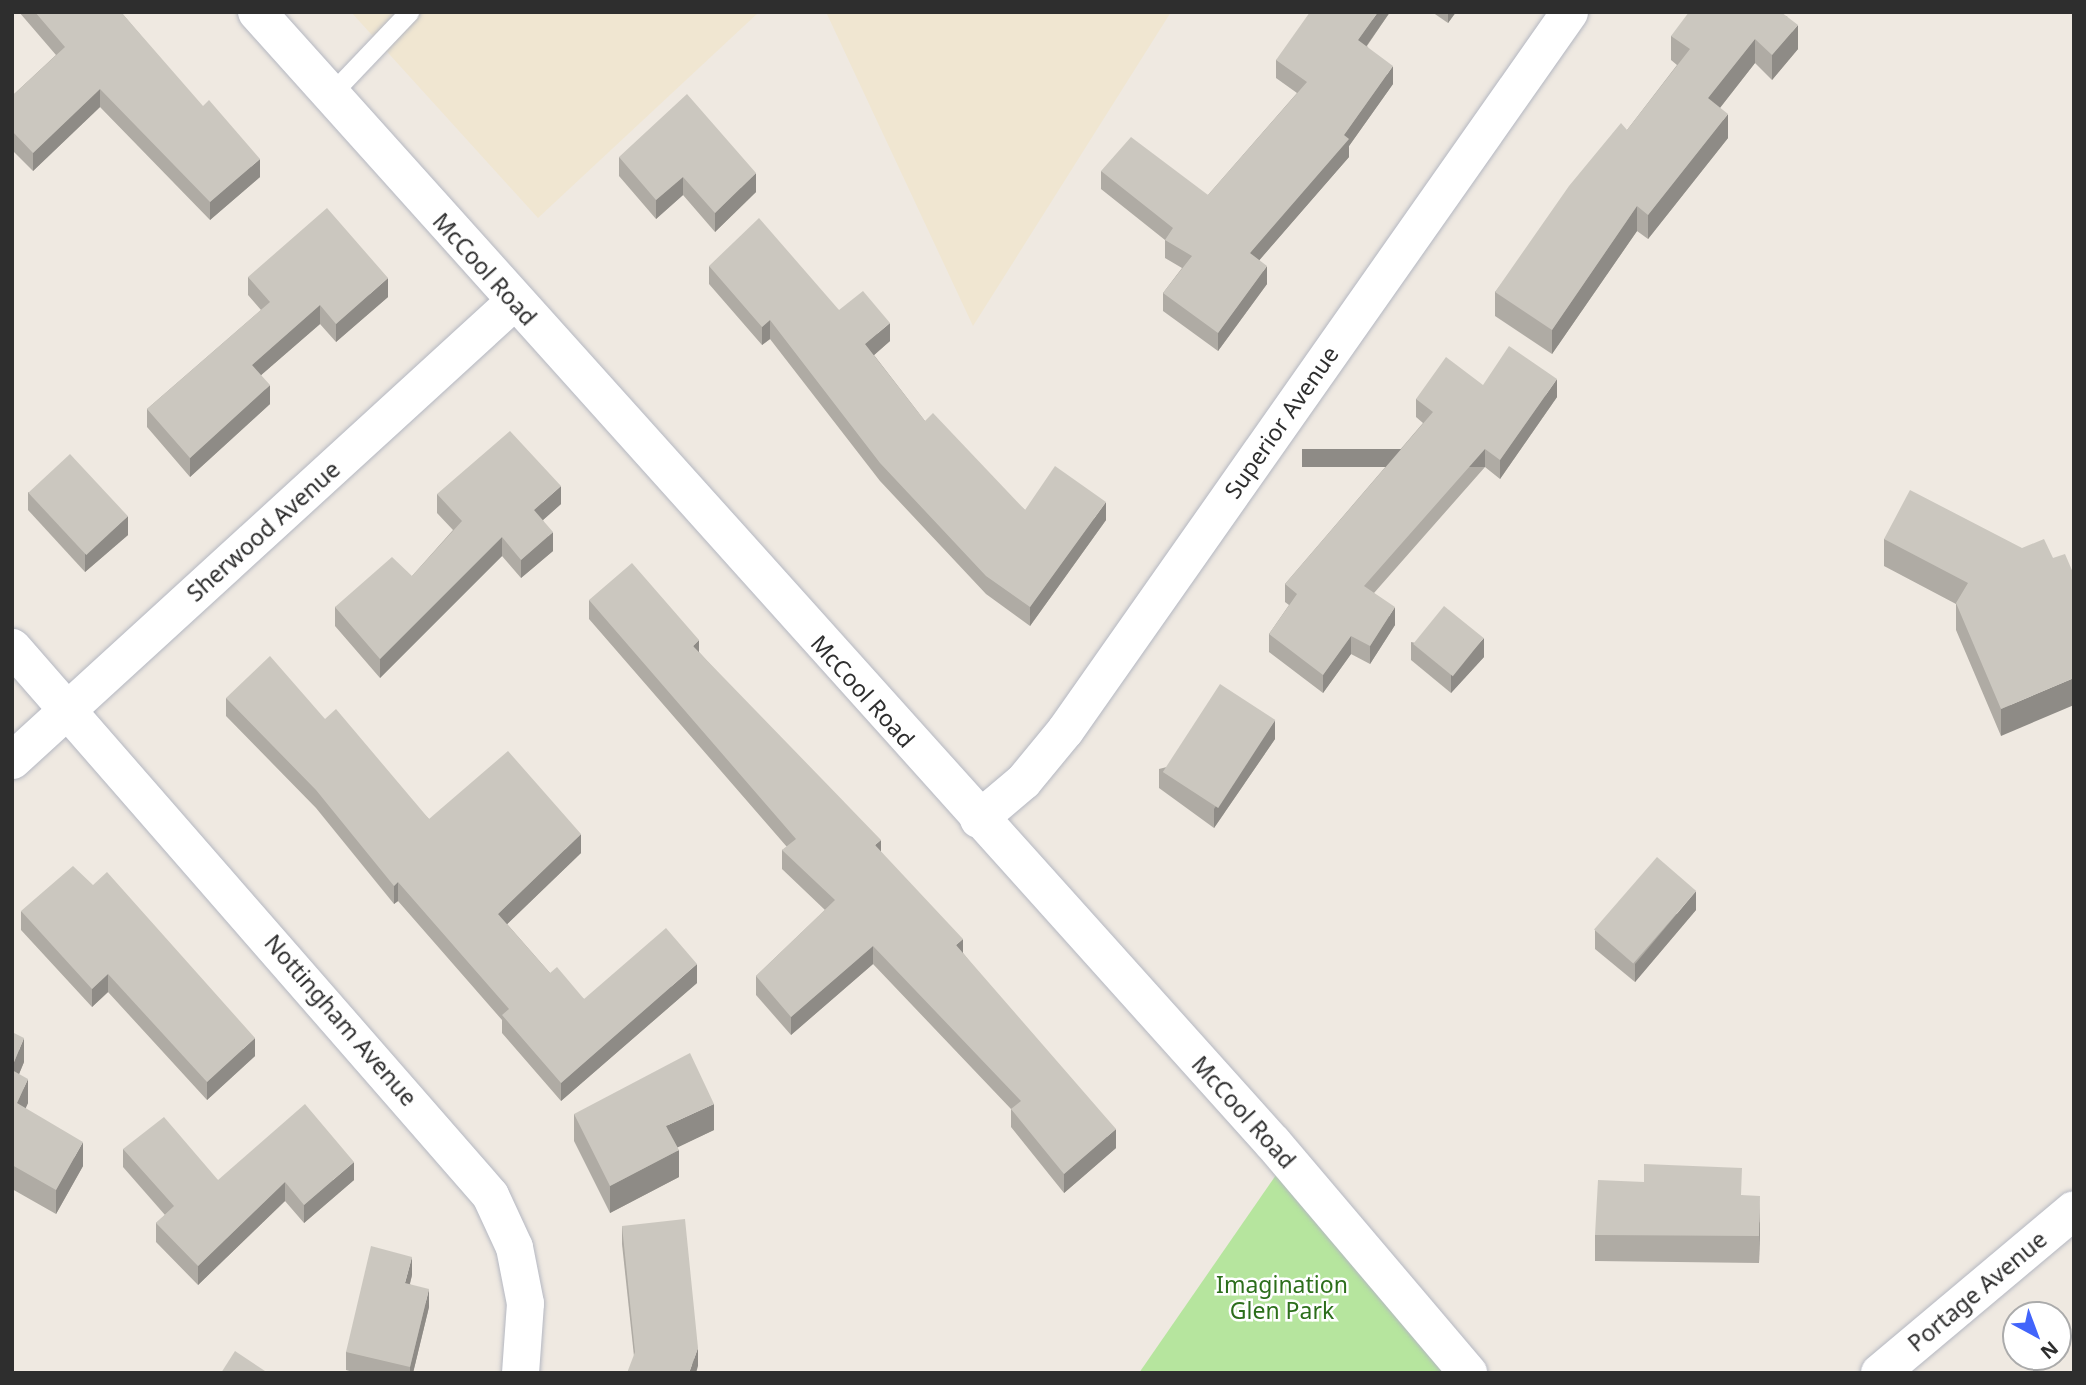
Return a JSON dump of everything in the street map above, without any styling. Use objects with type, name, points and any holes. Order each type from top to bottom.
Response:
[{"type":"street","name":"McCool Road","points":[[257,12],[978,819],[1273,1143],[1468,1373]]},
{"type":"street","name":"Superior Avenue","points":[[978,819],[1023,780],[1065,730],[1569,12]]},
{"type":"street","name":"Sherwood Avenue","points":[[12,760],[514,301]]},
{"type":"street","name":"Nottingham Avenue","points":[[12,647],[489,1195],[514,1247],[525,1303],[520,1373]]},
{"type":"street","name":"Portage Avenue","points":[[1880,1373],[2074,1210]]},
{"type":"lane","points":[[330,95],[409,12]]},
{"type":"shaded area","points":[[351,12],[759,12],[538,218]]},
{"type":"shaded area","points":[[826,12],[1171,12],[973,326]]},
{"type":"green space","name":"Imagination Glen Park","points":[[1276,1175],[1447,1373],[1139,1373]]},
{"type":"building","points":[[35,12],[121,12],[203,106],[209,100],[260,159],[210,202],[100,89],[33,153],[12,131],[12,96],[65,47]]},
{"type":"building","points":[[1310,12],[1378,12],[1358,40],[1393,66],[1344,135],[1349,139],[1250,253],[1267,266],[1218,333],[1163,293],[1192,256],[1165,240],[1173,228],[1101,171],[1131,137],[1208,195],[1307,82],[1276,60]]},
{"type":"building","points":[[1689,12],[1781,12],[1798,25],[1772,55],[1755,39],[1708,98],[1728,114],[1648,215],[1637,206],[1552,330],[1495,292],[1569,186],[1621,123],[1627,130],[1690,49],[1671,36]]},
{"type":"building","points":[[687,94],[756,173],[715,213],[683,177],[656,200],[619,157]]},
{"type":"building","points":[[327,208],[388,278],[336,324],[320,305],[252,365],[270,385],[190,458],[147,409],[270,302],[248,277]]},
{"type":"building","points":[[759,218],[839,310],[863,291],[890,323],[865,344],[925,421],[933,413],[1025,510],[1055,466],[1106,502],[1030,607],[986,576],[880,463],[770,320],[762,327],[709,266]]},
{"type":"building","points":[[1509,346],[1557,379],[1500,460],[1485,449],[1364,586],[1395,607],[1370,646],[1351,636],[1323,675],[1269,634],[1297,594],[1285,584],[1433,412],[1416,399],[1446,357],[1483,385]]},
{"type":"building","points":[[510,431],[561,486],[534,510],[553,532],[521,560],[502,537],[380,659],[335,607],[392,557],[412,576],[462,521],[437,494]]},
{"type":"building","points":[[70,454],[128,516],[86,555],[28,493]]},
{"type":"building","points":[[1910,490],[2022,548],[2044,539],[2053,558],[2065,554],[2074,575],[2074,678],[2001,709],[1956,603],[1968,583],[1884,539]]},
{"type":"building","points":[[632,563],[699,640],[693,646],[881,840],[875,845],[963,939],[956,945],[1116,1129],[1064,1174],[1011,1109],[1021,1101],[873,946],[791,1017],[756,976],[835,900],[782,850],[796,839],[589,600]]},
{"type":"building","points":[[1444,606],[1484,638],[1453,676],[1413,644]]},
{"type":"building","points":[[270,656],[325,719],[336,709],[429,819],[508,751],[581,834],[498,914],[550,973],[557,967],[584,999],[666,928],[697,964],[561,1083],[502,1015],[509,1009],[398,882],[394,886],[316,790],[226,698]]},
{"type":"building","points":[[1220,684],[1275,720],[1218,808],[1163,772]]},
{"type":"building","points":[[1657,857],[1696,891],[1633,964],[1594,929]]},
{"type":"building","points":[[73,866],[93,885],[107,872],[255,1038],[207,1082],[108,974],[92,989],[21,911]]},
{"type":"building","points":[[12,1032],[24,1038],[12,1067]]},
{"type":"building","points":[[690,1053],[714,1104],[666,1126],[679,1150],[610,1186],[574,1114]]},
{"type":"building","points":[[12,1070],[28,1079],[17,1103],[83,1142],[56,1190],[12,1165]]},
{"type":"building","points":[[305,1104],[354,1162],[304,1205],[285,1182],[198,1266],[156,1223],[174,1206],[123,1149],[164,1117],[218,1180]]},
{"type":"building","points":[[1644,1164],[1742,1168],[1741,1195],[1760,1196],[1759,1236],[1595,1235],[1598,1180],[1644,1182]]},
{"type":"building","points":[[685,1219],[698,1348],[689,1373],[627,1373],[635,1352],[622,1226]]},
{"type":"building","points":[[371,1246],[412,1257],[405,1283],[429,1289],[410,1367],[346,1352]]},
{"type":"building","points":[[235,1351],[268,1373],[221,1373]]}]
